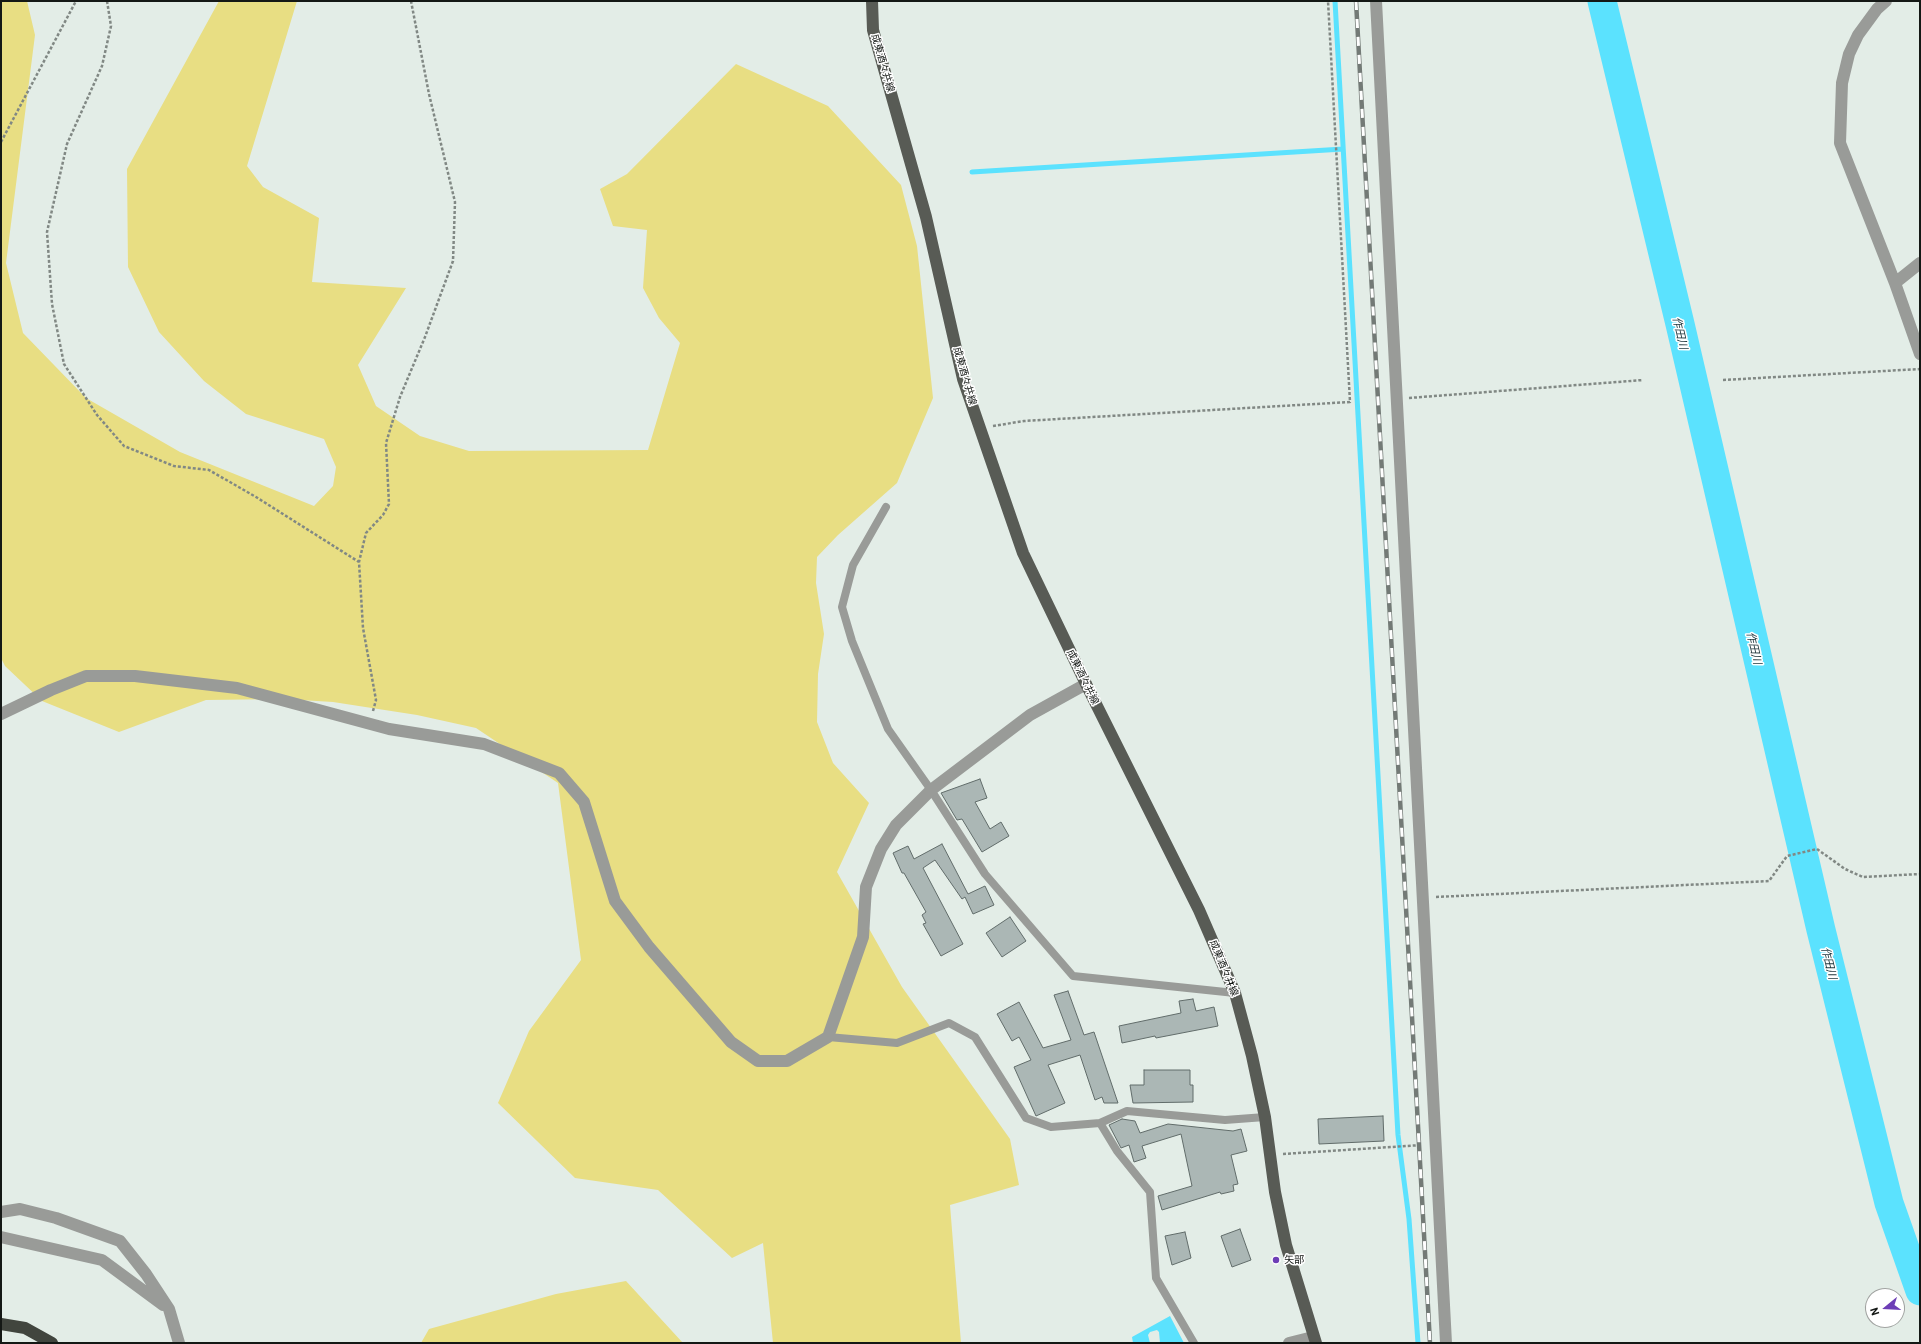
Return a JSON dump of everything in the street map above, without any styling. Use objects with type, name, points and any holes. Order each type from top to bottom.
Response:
[{"type":"highway","points":[[1,1324],[25,1328],[52,1343]]},
{"type":"main road","name":"成東酒々井線","points":[[872,1],[873,30],[926,217],[963,379],[1023,552],[1086,684],[1199,910],[1235,993],[1252,1056],[1266,1117],[1275,1192],[1286,1244],[1315,1340]]},
{"type":"street","points":[[1376,1],[1398,398],[1446,1343]]},
{"type":"street","points":[[1886,1],[1877,9],[1858,35],[1848,54],[1842,83],[1840,143],[1895,282],[1920,354]]},
{"type":"street","points":[[1895,282],[1920,263]]},
{"type":"street","points":[[1,714],[51,690],[86,676],[135,676],[237,688],[389,729],[484,744],[559,773],[584,802],[615,901],[649,947],[732,1042],[758,1061],[788,1061],[828,1037],[863,937],[866,887],[880,849],[896,825],[931,790],[1030,715],[1086,684]]},
{"type":"street","points":[[1,1212],[20,1209],[56,1218],[120,1241],[146,1274],[168,1309],[178,1343]]},
{"type":"street","points":[[1,1237],[102,1260],[168,1309]]},
{"type":"street","points":[[1289,1343],[1315,1340]]},
{"type":"lane","points":[[886,507],[853,565],[842,607],[852,642],[888,729],[931,790],[985,874],[1073,976],[1235,993]]},
{"type":"lane","points":[[828,1037],[897,1043],[949,1023],[975,1037],[1026,1118],[1051,1127],[1100,1123],[1127,1111],[1225,1120],[1266,1117]]},
{"type":"lane","points":[[1100,1123],[1116,1151],[1150,1192],[1156,1278],[1194,1343]]},
{"type":"path","points":[[1,142],[24,95],[76,1]]},
{"type":"path","points":[[107,1],[111,26],[102,66],[68,144],[47,232],[52,304],[64,364],[97,415],[124,446],[174,466],[209,470],[256,497],[359,562]]},
{"type":"path","points":[[370,724],[376,700],[363,628],[359,562],[366,532],[383,514],[389,504],[386,443],[400,397],[425,337],[452,261],[455,202],[429,94],[410,1]]},
{"type":"path","points":[[981,428],[1024,421],[1350,402],[1328,1]]},
{"type":"path","points":[[1723,380],[1920,369]]},
{"type":"path","points":[[1398,398],[1643,380]]},
{"type":"path","points":[[1424,898],[1769,881],[1787,856],[1817,849],[1846,869],[1863,877],[1920,874]]},
{"type":"path","points":[[1270,1155],[1436,1143]]},
{"type":"shaded area","points":[[1,1],[27,1],[35,35],[6,263],[23,333],[86,398],[180,452],[314,506],[333,486],[336,467],[324,439],[246,414],[204,381],[159,332],[128,267],[127,169],[219,1],[297,1],[247,166],[263,187],[319,218],[312,282],[406,288],[358,365],[376,406],[420,436],[469,451],[648,450],[680,343],[659,318],[643,288],[647,230],[613,226],[600,189],[627,174],[736,64],[828,106],[901,185],[917,246],[933,398],[897,483],[838,535],[817,557],[816,583],[824,634],[818,674],[817,722],[833,763],[869,803],[837,872],[902,987],[1010,1139],[1019,1185],[950,1205],[961,1343],[773,1343],[763,1243],[732,1258],[658,1190],[575,1178],[498,1103],[529,1031],[581,960],[558,783],[476,728],[417,715],[333,702],[284,699],[206,700],[119,732],[42,701],[5,666],[1,658]]},
{"type":"shaded area","points":[[626,1281],[683,1343],[421,1343],[429,1329],[556,1294]]},
{"type":"water","points":[[1170,1316],[1184,1343],[1160,1343],[1159,1332],[1157,1330],[1150,1332],[1148,1335],[1150,1343],[1133,1343],[1132,1337]]},
{"type":"building","points":[[980,779],[987,798],[975,802],[990,829],[1001,822],[1009,836],[982,852],[962,819],[957,820],[941,793]]},
{"type":"building","points":[[942,844],[968,894],[985,886],[994,905],[973,914],[965,897],[962,899],[935,860],[923,868],[963,944],[941,956],[923,924],[926,923],[922,915],[926,912],[904,873],[902,873],[893,853],[908,846],[914,859]]},
{"type":"building","points":[[1010,917],[1026,941],[1002,957],[986,933]]},
{"type":"building","points":[[1068,991],[1084,1035],[1094,1032],[1118,1103],[1104,1103],[1102,1097],[1095,1100],[1080,1055],[1048,1065],[1065,1103],[1036,1116],[1014,1067],[1031,1060],[1019,1037],[1012,1041],[997,1014],[1019,1002],[1043,1048],[1071,1040],[1054,995]]},
{"type":"building","points":[[1193,999],[1196,1011],[1214,1007],[1218,1026],[1122,1043],[1119,1026],[1181,1013],[1179,1001]]},
{"type":"building","points":[[1144,1070],[1190,1070],[1190,1085],[1193,1085],[1193,1102],[1133,1103],[1130,1085],[1144,1085]]},
{"type":"building","points":[[1383,1116],[1384,1141],[1319,1144],[1318,1119]]},
{"type":"building","points":[[1122,1119],[1135,1121],[1140,1133],[1168,1124],[1233,1131],[1241,1129],[1247,1151],[1231,1155],[1238,1184],[1233,1185],[1234,1191],[1221,1194],[1220,1192],[1162,1210],[1158,1196],[1192,1186],[1181,1134],[1142,1146],[1146,1158],[1134,1162],[1129,1145],[1121,1148],[1109,1125]]},
{"type":"building","points":[[1240,1229],[1251,1260],[1232,1267],[1221,1236]]},
{"type":"building","points":[[1185,1232],[1191,1258],[1172,1265],[1165,1236]]},
{"type":"waterway","points":[[1335,1],[1398,1135],[1409,1219],[1418,1343]]},
{"type":"waterway","name":"作田川","points":[[1602,1],[1680,324],[1821,930],[1889,1203],[1920,1291]]},
{"type":"waterway","points":[[972,172],[1343,149]]},
{"type":"railway","points":[[1356,1],[1430,1343]]},
{"type":"place","name":"矢部","points":[[1276,1260]]}]
